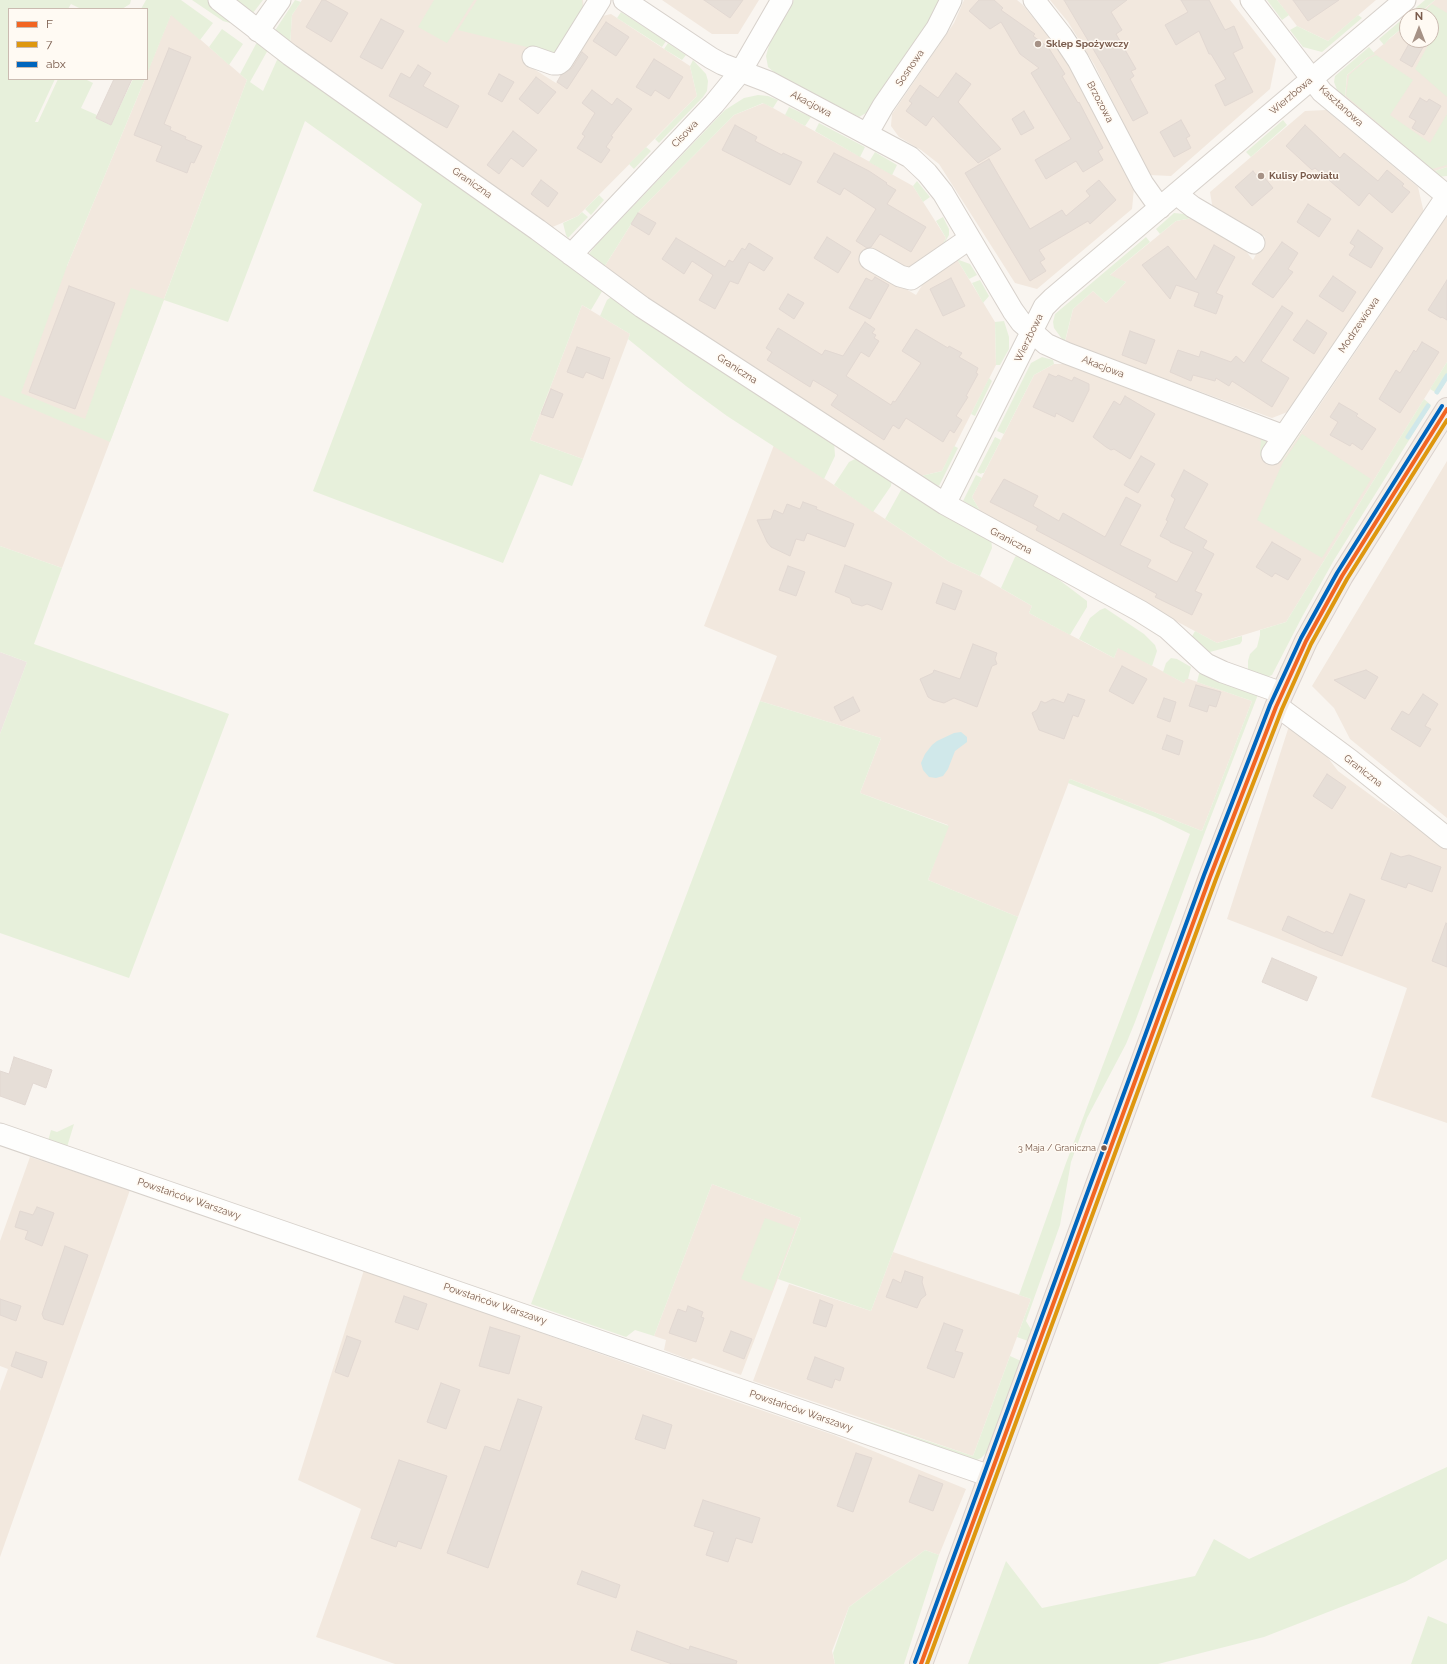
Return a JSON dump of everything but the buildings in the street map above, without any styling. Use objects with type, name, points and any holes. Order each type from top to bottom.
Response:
[{"type":"main road","points":[[922,1664],[1210,877],[1279,700],[1306,641],[1339,582],[1447,409]]},
{"type":"street","name":"Graniczna","points":[[219,0],[258,31],[373,115],[493,198],[642,307],[945,504],[1140,611],[1167,628],[1206,664],[1279,700],[1284,711],[1350,760],[1447,838]]},
{"type":"street","points":[[258,31],[280,0]]},
{"type":"street","points":[[532,57],[553,64],[558,64],[600,0]]},
{"type":"street","name":"Akacjowa","points":[[624,0],[711,58],[769,82],[910,157],[927,173],[942,193],[1013,311],[1040,340],[1054,348],[1284,436]]},
{"type":"street","name":"Cisowa","points":[[571,255],[714,104],[741,71],[782,0]]},
{"type":"street","name":"Sosnowa","points":[[867,134],[883,106],[938,28],[951,0]]},
{"type":"street","name":"Brzozowa","points":[[1034,0],[1062,36],[1078,60],[1143,184],[1160,208]]},
{"type":"street","name":"Kasztanowa","points":[[1251,0],[1312,79],[1331,100],[1447,196]]},
{"type":"street","name":"Wierzbowa","points":[[945,504],[1039,314],[1053,298],[1405,0]]},
{"type":"street","points":[[1178,193],[1193,207],[1254,243]]},
{"type":"street","name":"Modrzewiowa","points":[[1272,454],[1447,196]]},
{"type":"street","points":[[870,259],[900,276],[911,279],[969,239]]},
{"type":"street","name":"Powstańców Warszawy","points":[[0,1134],[990,1476]]},
{"type":"shaded area","points":[[302,0],[583,0],[584,9],[526,64],[556,83],[598,17],[611,14],[690,66],[697,96],[578,216],[548,229],[290,46],[292,15]]},
{"type":"shaded area","points":[[662,0],[759,0],[738,34],[712,34]]},
{"type":"shaded area","points":[[964,0],[1017,0],[1023,5],[1062,53],[1134,188],[1132,209],[1037,289],[1015,283],[939,164],[921,150],[899,137],[891,126],[892,114],[954,23]]},
{"type":"shaded area","points":[[1050,0],[1230,0],[1276,59],[1270,89],[1171,176],[1149,175],[1094,64],[1068,22]]},
{"type":"shaded area","points":[[1277,0],[1376,0],[1328,41],[1297,26]]},
{"type":"shaded area","points":[[1435,0],[1447,0],[1447,167],[1432,172],[1345,97],[1347,75],[1399,31],[1399,48],[1439,48],[1439,8],[1426,8]]},
{"type":"shaded area","points":[[171,14],[247,80],[62,568],[0,546],[0,243],[67,266],[145,80],[148,80],[148,71]]},
{"type":"shaded area","points":[[764,103],[913,186],[946,238],[940,249],[909,271],[863,263],[916,295],[926,279],[949,261],[958,261],[995,322],[996,365],[942,471],[917,477],[603,269],[640,210],[734,115]]},
{"type":"shaded area","points":[[1326,110],[1418,187],[1424,213],[1290,411],[1272,418],[1065,342],[1073,309],[1093,291],[1106,303],[1126,282],[1109,276],[1176,221],[1192,218],[1241,245],[1253,260],[1265,237],[1256,230],[1249,231],[1213,210],[1210,192],[1305,111]]},
{"type":"shaded area","points":[[1447,216],[1447,362],[1286,622],[1217,643],[984,518],[972,497],[1034,375],[1054,364],[1064,364],[1258,436],[1282,461]]},
{"type":"shaded area","points":[[582,305],[630,334],[583,459],[530,440]]},
{"type":"shaded area","points":[[774,445],[948,561],[980,576],[1032,606],[1029,613],[1114,658],[1118,647],[1184,683],[1186,678],[1252,701],[1202,831],[1070,779],[1018,917],[928,880],[948,825],[860,793],[881,738],[760,701],[777,656],[704,626]]},
{"type":"shaded area","points":[[1447,461],[1447,818],[1350,739],[1334,708],[1312,686]]},
{"type":"shaded area","points":[[0,652],[27,662],[0,734]]},
{"type":"shaded area","points":[[1289,726],[1316,742],[1338,771],[1380,802],[1430,835],[1447,849],[1447,1123],[1371,1097],[1407,988],[1227,919]]},
{"type":"shaded area","points":[[30,1157],[130,1190],[0,1557],[0,1391],[8,1369],[0,1366],[0,1241]]},
{"type":"shaded area","points":[[712,1184],[801,1218],[741,1375],[693,1358],[690,1360],[664,1350],[666,1340],[654,1336]]},
{"type":"shaded area","points":[[893,1252],[1031,1299],[973,1456],[753,1381],[789,1284],[871,1311]]},
{"type":"shaded area","points":[[364,1270],[699,1389],[834,1435],[966,1489],[939,1555],[925,1550],[849,1607],[832,1651],[835,1664],[395,1664],[316,1637],[361,1509],[298,1480]]},
{"type":"green space","points":[[0,0],[131,0],[130,4],[124,8],[79,8],[71,4],[69,8],[8,8],[8,80],[55,80],[35,122],[38,122],[58,80],[87,80],[93,83],[81,108],[97,115],[96,118],[111,125],[133,80],[145,80],[67,266],[21,393],[85,419],[131,288],[164,299],[247,80],[240,74],[256,44],[260,41],[269,48],[250,82],[263,91],[277,60],[280,57],[604,288],[591,310],[582,305],[530,440],[583,459],[572,486],[540,474],[503,563],[313,491],[422,204],[305,121],[228,322],[164,300],[110,442],[0,395]]},
{"type":"green space","points":[[146,0],[181,0],[213,23],[200,40],[171,15],[148,72],[148,8],[142,8]]},
{"type":"green space","points":[[192,0],[209,0],[237,25],[223,21]]},
{"type":"green space","points":[[227,0],[263,0],[253,13]]},
{"type":"green space","points":[[295,0],[301,2],[292,15],[290,46],[274,32]]},
{"type":"green space","points":[[434,0],[474,0],[447,43],[418,27]]},
{"type":"green space","points":[[477,0],[582,0],[583,9],[555,54],[458,30]]},
{"type":"green space","points":[[794,0],[940,0],[928,25],[868,112],[859,117],[776,74],[768,67],[766,56],[769,45]]},
{"type":"green space","points":[[1267,0],[1277,0],[1289,15],[1282,20]]},
{"type":"green space","points":[[1425,0],[1435,0],[1426,8],[1416,8]]},
{"type":"green space","points":[[1432,4],[1439,8],[1428,8]]},
{"type":"green space","points":[[1439,8],[1447,13],[1447,97],[1415,69],[1427,48],[1439,48]]},
{"type":"green space","points":[[621,12],[666,41],[662,47],[617,18]]},
{"type":"green space","points":[[1358,15],[1362,18],[1322,52],[1303,47],[1290,30],[1297,26],[1328,41]]},
{"type":"green space","points":[[1399,22],[1399,31],[1384,45],[1379,39]]},
{"type":"green space","points":[[222,29],[243,44],[229,65],[209,47]]},
{"type":"green space","points":[[668,43],[686,55],[682,60],[664,49]]},
{"type":"green space","points":[[1369,47],[1375,54],[1367,58],[1347,75],[1345,97],[1432,172],[1447,167],[1447,176],[1437,177],[1430,173],[1343,100],[1334,82],[1335,76]]},
{"type":"green space","points":[[1376,55],[1413,80],[1390,115],[1430,143],[1447,114],[1447,165],[1432,169],[1346,96],[1349,75],[1368,59]]},
{"type":"green space","points":[[693,60],[706,74],[708,81],[707,91],[659,143],[655,139],[697,96],[690,66]]},
{"type":"green space","points":[[758,95],[768,96],[778,100],[773,108],[763,103],[734,115],[640,210],[603,269],[599,271],[603,264],[589,254],[596,245],[725,110],[744,98]]},
{"type":"green space","points":[[789,107],[811,117],[805,126],[785,115]]},
{"type":"green space","points":[[1283,120],[1287,125],[1251,157],[1246,152]]},
{"type":"green space","points":[[819,123],[865,147],[860,157],[815,131]]},
{"type":"green space","points":[[646,147],[651,151],[634,169],[629,164]]},
{"type":"green space","points":[[875,152],[897,165],[892,175],[869,162]]},
{"type":"green space","points":[[917,181],[930,197],[923,202],[913,186]]},
{"type":"green space","points":[[599,195],[604,200],[591,215],[585,209]]},
{"type":"green space","points":[[582,212],[588,217],[568,238],[563,223],[578,216]]},
{"type":"green space","points":[[1174,213],[1185,214],[1192,218],[1176,221],[1160,234],[1156,229]]},
{"type":"green space","points":[[943,217],[949,229],[949,235],[945,242],[948,245],[940,249],[946,238],[936,221]]},
{"type":"green space","points":[[1146,237],[1150,242],[1110,275],[1126,282],[1106,303],[1093,291],[1073,309],[1065,341],[1062,339],[1054,328],[1053,322],[1055,314]]},
{"type":"green space","points":[[959,260],[970,264],[977,275],[969,279],[958,261],[949,261]]},
{"type":"green space","points":[[980,280],[989,296],[983,303],[972,283]]},
{"type":"green space","points":[[611,297],[834,440],[835,456],[824,479],[727,416],[686,386],[628,339],[630,334],[600,316],[607,300]]},
{"type":"green space","points":[[1004,321],[1009,337],[1009,349],[1000,365],[996,365],[995,322]]},
{"type":"green space","points":[[1042,357],[1053,360],[1054,364],[1034,375],[1004,434],[997,431],[1031,363]]},
{"type":"green space","points":[[1447,362],[1447,380],[1438,394],[1430,389]]},
{"type":"green space","points":[[989,378],[992,381],[975,416],[971,414]]},
{"type":"green space","points":[[1424,399],[1431,405],[1334,560],[1272,675],[1267,677],[1248,670],[1250,654],[1257,647],[1260,630],[1286,622]]},
{"type":"green space","points":[[1435,407],[1436,409],[1292,647],[1342,555]]},
{"type":"green space","points":[[1299,430],[1301,432],[1282,461],[1260,456],[1261,440],[1258,436],[1268,442]]},
{"type":"green space","points":[[1302,434],[1371,479],[1322,558],[1257,520],[1283,462]]},
{"type":"green space","points":[[995,437],[1001,440],[984,473],[981,474],[977,472]]},
{"type":"green space","points":[[954,446],[958,448],[939,486],[932,483],[929,488],[917,477],[942,471]]},
{"type":"green space","points":[[861,456],[892,479],[891,486],[873,512],[834,485],[849,462]]},
{"type":"green space","points":[[976,475],[982,478],[972,497],[984,518],[970,505],[963,501]]},
{"type":"green space","points":[[904,489],[991,537],[992,548],[980,576],[948,561],[885,519],[901,490]]},
{"type":"green space","points":[[0,546],[62,568],[34,644],[229,714],[129,978],[0,933],[0,734],[27,662],[0,652]]},
{"type":"green space","points":[[1018,554],[1036,559],[1058,579],[1087,601],[1087,607],[1070,635],[1029,613],[1032,606],[1001,588],[1015,557]]},
{"type":"green space","points":[[1105,608],[1144,634],[1155,645],[1157,651],[1152,666],[1118,648],[1114,658],[1079,639],[1090,618]]},
{"type":"green space","points":[[1195,631],[1217,643],[1242,636],[1242,641],[1240,644],[1206,653],[1189,642]]},
{"type":"green space","points":[[1291,649],[1282,668],[1279,670]]},
{"type":"green space","points":[[1171,658],[1177,659],[1191,667],[1188,679],[1186,679],[1184,683],[1163,672],[1166,663]]},
{"type":"green space","points":[[1200,670],[1259,692],[1205,832],[1135,1022],[1126,1044],[1087,1118],[1071,1162],[1060,1225],[1026,1321],[1032,1331],[1028,1341],[1017,1337],[1031,1299],[1019,1295],[1066,1163],[1190,834],[1155,817],[1068,783],[1070,779],[1202,831],[1252,701],[1197,682]]},
{"type":"green space","points":[[760,701],[881,738],[860,793],[949,826],[928,880],[1018,917],[871,1311],[778,1279],[801,1218],[712,1184],[654,1336],[635,1330],[626,1337],[531,1304]]},
{"type":"green space","points":[[74,1124],[67,1147],[48,1141],[51,1130],[57,1132]]},
{"type":"green space","points":[[765,1218],[795,1229],[772,1291],[741,1279]]},
{"type":"green space","points":[[1010,1356],[1021,1361],[988,1451],[981,1458],[975,1461],[862,1421],[861,1419],[973,1456]]},
{"type":"green space","points":[[1447,1467],[1447,1559],[1405,1582],[1264,1637],[1158,1664],[968,1664],[1006,1561],[1042,1608],[1195,1576],[1214,1539],[1249,1559]]},
{"type":"green space","points":[[925,1550],[939,1555],[904,1664],[835,1664],[833,1653],[849,1607]]},
{"type":"green space","points":[[1428,1616],[1447,1624],[1447,1664],[1411,1664]]},
{"type":"water","points":[[961,732],[967,737],[967,742],[955,751],[948,769],[943,776],[936,778],[929,777],[923,770],[921,763],[925,754],[937,741],[954,733]]},
{"type":"waterway","points":[[1437,392],[1447,376]]},
{"type":"waterway","points":[[1408,437],[1428,406]]},
{"type":"transit line","name":"abx","points":[[915,1662],[1204,875],[1270,705],[1301,638],[1337,573],[1442,406]]},
{"type":"transit line","name":"F","points":[[921,1664],[1210,877],[1276,707],[1306,641],[1342,576],[1447,409]]},
{"type":"transit line","name":"7","points":[[927,1664],[1216,879],[1282,709],[1311,644],[1347,579],[1447,420]]},
{"type":"place","name":"Sklep Spożywczy","points":[[1038,44]]},
{"type":"place","name":"Kulisy Powiatu","points":[[1261,176]]},
{"type":"place","name":"3 Maja / Graniczna","points":[[1104,1148]]}]
